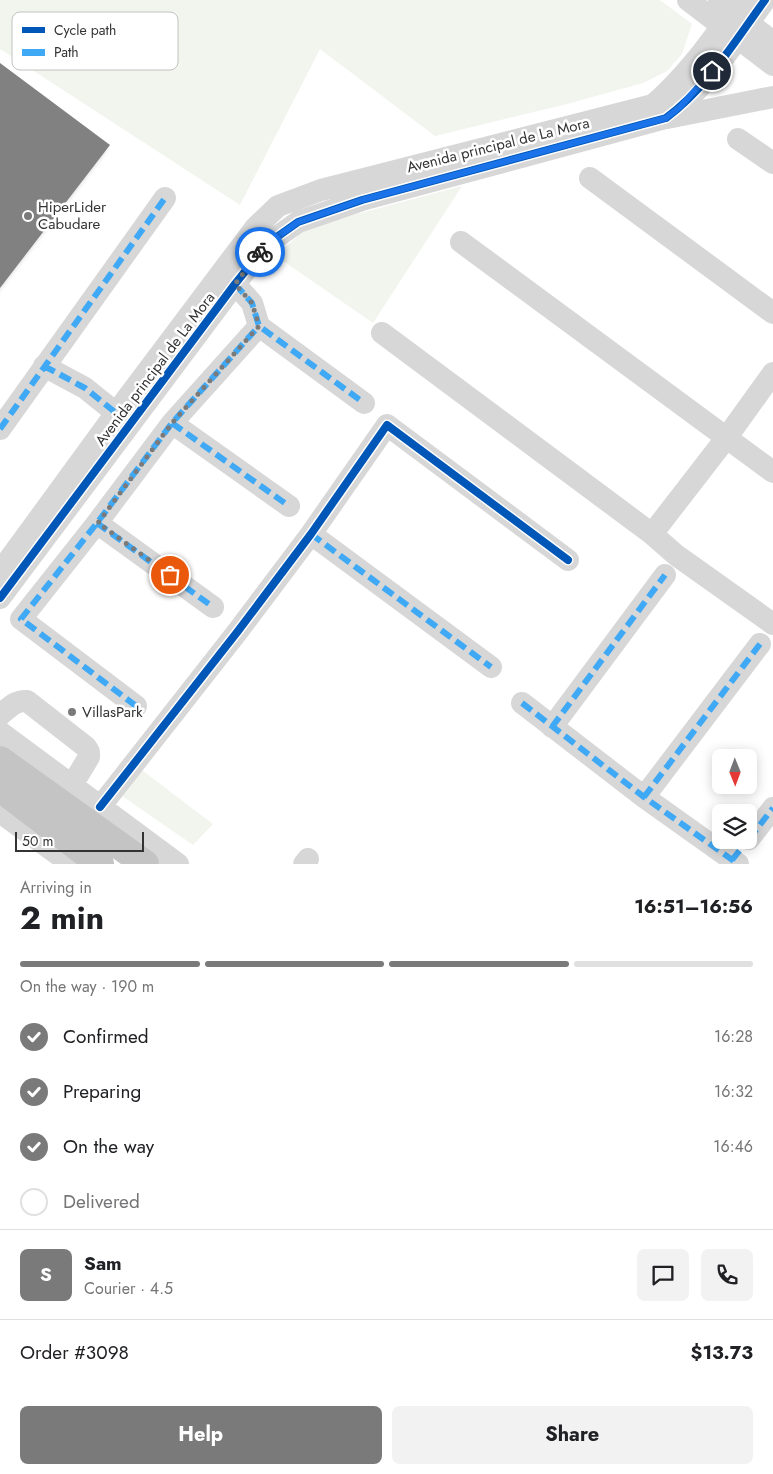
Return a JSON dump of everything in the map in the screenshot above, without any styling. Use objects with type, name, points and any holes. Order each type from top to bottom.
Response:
[{"type":"highway","points":[[0,760],[145,864]]},
{"type":"highway","points":[[0,788],[100,864]]},
{"type":"street","points":[[688,0],[734,16],[773,42]]},
{"type":"street","points":[[734,16],[764,0]]},
{"type":"street","points":[[734,16],[773,65]]},
{"type":"street","name":"Avenida principal de La Mora","points":[[0,598],[267,244],[298,222],[362,200],[666,118],[680,107],[712,71],[734,16]]},
{"type":"street","name":"Avenida principal de La Mora","points":[[0,572],[116,413],[250,235],[278,206],[321,190],[653,105],[673,88],[734,16]]},
{"type":"street","points":[[666,118],[773,97]]},
{"type":"street","points":[[738,139],[773,163]]},
{"type":"street","points":[[590,178],[773,313]]},
{"type":"street","points":[[0,428],[165,198]]},
{"type":"street","points":[[461,242],[773,472]]},
{"type":"street","points":[[235,284],[252,303],[259,326],[364,403]]},
{"type":"street","points":[[136,706],[21,619],[98,523],[172,423],[259,326]]},
{"type":"street","points":[[382,332],[652,534],[676,555],[773,624]]},
{"type":"street","points":[[44,366],[85,388],[116,413]]},
{"type":"street","points":[[652,534],[727,437],[773,373]]},
{"type":"street","points":[[172,423],[289,506]]},
{"type":"street","points":[[100,807],[238,631],[311,534],[387,425],[568,560]]},
{"type":"street","points":[[98,523],[213,607]]},
{"type":"street","points":[[311,534],[491,667]]},
{"type":"street","points":[[552,727],[664,575]]},
{"type":"street","points":[[644,797],[760,644]]},
{"type":"street","points":[[0,715],[14,703],[20,700],[27,701],[86,747],[89,757],[72,785]]},
{"type":"street","points":[[522,703],[644,797],[735,862],[742,849]]},
{"type":"street","points":[[0,732],[178,864]]},
{"type":"street","points":[[757,828],[773,808]]},
{"type":"street","points":[[0,812],[71,864]]},
{"type":"shaded area","points":[[0,0],[660,0],[692,24],[682,54],[667,71],[643,83],[567,104],[435,136],[320,49],[240,205],[32,70],[178,70],[178,12],[12,12],[12,57],[0,49]]},
{"type":"shaded area","points":[[462,186],[373,323],[276,256],[302,232],[331,221]]},
{"type":"shaded area","points":[[135,765],[213,824],[193,845],[112,789]]},
{"type":"building","name":"HiperLider Cabudare","points":[[0,63],[110,145],[0,288]]},
{"type":"marked path","points":[[0,429],[165,198]]},
{"type":"marked path","points":[[235,284],[252,303],[259,326],[364,403]]},
{"type":"marked path","points":[[136,706],[21,619],[97,523],[172,423],[259,326]]},
{"type":"marked path","points":[[44,366],[85,388],[116,413]]},
{"type":"marked path","points":[[172,423],[289,506]]},
{"type":"marked path","points":[[97,523],[213,607]]},
{"type":"marked path","points":[[311,534],[491,667]]},
{"type":"marked path","points":[[552,727],[665,575]]},
{"type":"marked path","points":[[644,797],[760,644]]},
{"type":"marked path","points":[[522,703],[644,797],[738,864]]},
{"type":"marked path","points":[[757,829],[773,808]]},
{"type":"marked path","points":[[732,860],[741,849]]},
{"type":"cycle path","points":[[0,598],[267,244],[298,222],[362,200],[666,118],[695,93],[765,0]]},
{"type":"cycle path","points":[[100,807],[238,631],[311,534],[387,425],[568,560]]},
{"type":"way so far","points":[[170,575],[98,523],[172,423],[259,326],[252,303],[235,284],[260,252]]},
{"type":"place","name":"HiperLider Cabudare","points":[[28,216]]},
{"type":"place","name":"VillasPark","points":[[72,712]]},
{"type":"route","points":[[260,252],[267,244],[298,222],[362,200],[666,118],[680,107],[712,71]]}]
